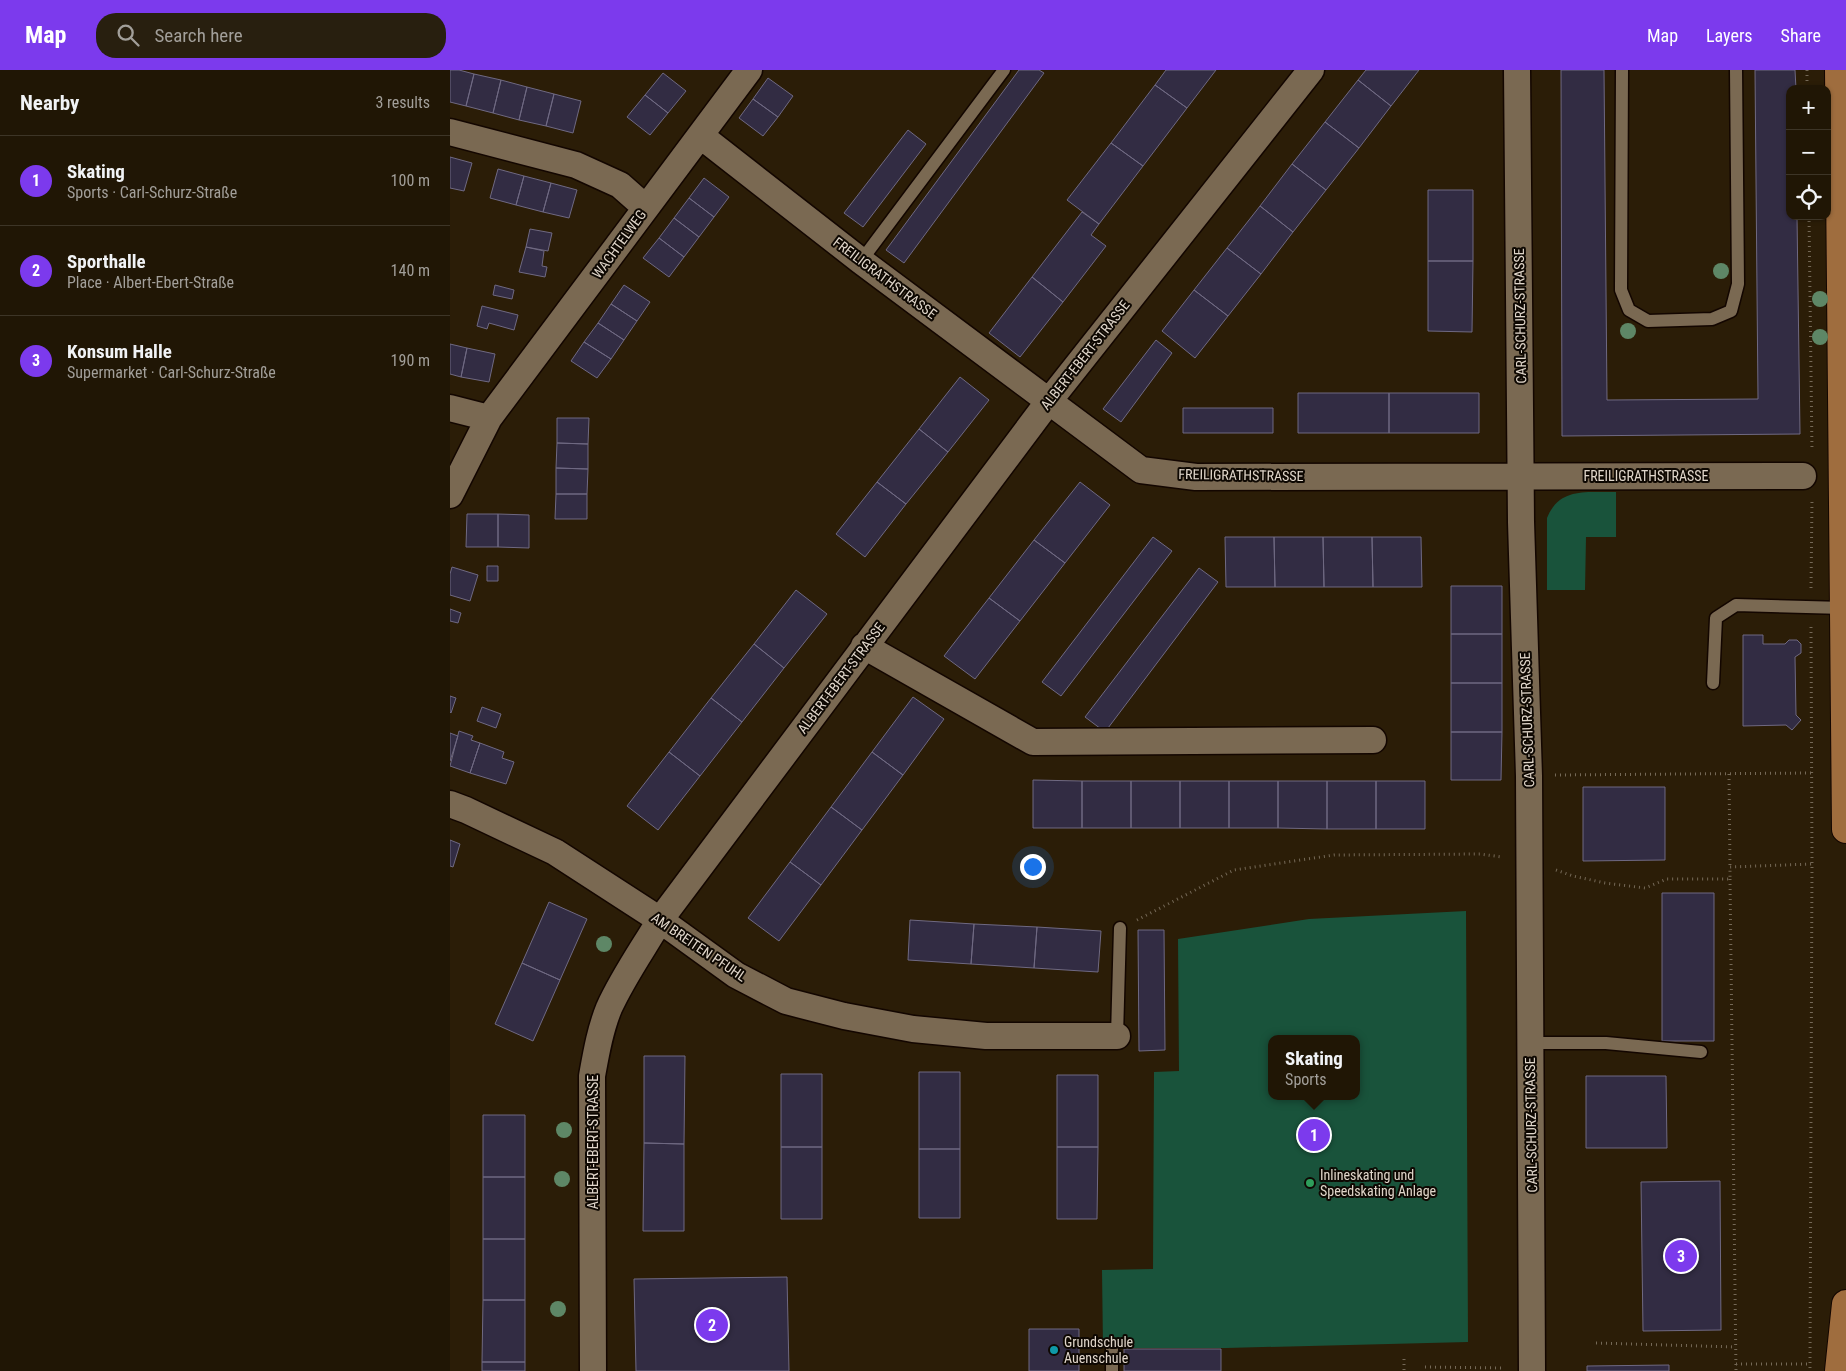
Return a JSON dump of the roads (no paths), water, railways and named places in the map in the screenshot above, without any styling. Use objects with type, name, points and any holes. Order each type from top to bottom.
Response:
[{"type":"main road","points":[[1839,70],[1846,829]]},
{"type":"main road","points":[[1839,1371],[1846,1304]]},
{"type":"street","name":"WACHTELWEG","points":[[450,495],[489,418],[749,70]]},
{"type":"street","name":"ALBERT-EBERT-STRASSE","points":[[594,1371],[592,1076],[599,1041],[609,1009],[627,974],[660,920],[1049,401],[1311,70]]},
{"type":"street","name":"CARL-SCHURZ-STRASSE","points":[[1517,70],[1521,531],[1530,776],[1532,1370]]},
{"type":"street","points":[[450,132],[576,165],[620,185],[646,208]]},
{"type":"street","name":"FREILIGRATHSTRASSE","points":[[701,136],[861,261],[1141,470],[1196,477],[1809,475]]},
{"type":"street","points":[[450,408],[489,418]]},
{"type":"street","points":[[864,646],[1033,742],[1374,740]]},
{"type":"street","name":"AM BREITEN PFUHL","points":[[450,804],[555,852],[660,920],[736,975],[786,1001],[844,1016],[913,1029],[986,1036],[1117,1036]]},
{"type":"lane","points":[[861,261],[1004,70]]},
{"type":"lane","points":[[1622,70],[1621,290],[1629,310],[1648,321],[1712,319],[1731,311],[1738,284],[1736,70]]},
{"type":"lane","points":[[1713,682],[1716,618],[1724,611],[1736,605],[1844,608]]},
{"type":"lane","points":[[1117,1036],[1120,928]]},
{"type":"lane","points":[[1530,1043],[1606,1043],[1701,1052]]},
{"type":"lane","points":[[1112,1348],[1112,1371]]},
{"type":"place","name":"Skating","points":[[1314,1135]]},
{"type":"place","name":"Inlineskating und Speedskating Anlage","points":[[1310,1183]]},
{"type":"place","name":"Konsum Halle","points":[[1681,1256]]},
{"type":"place","name":"Sporthalle","points":[[712,1325]]},
{"type":"place","name":"Grundschule Auenschule","points":[[1054,1350]]}]
